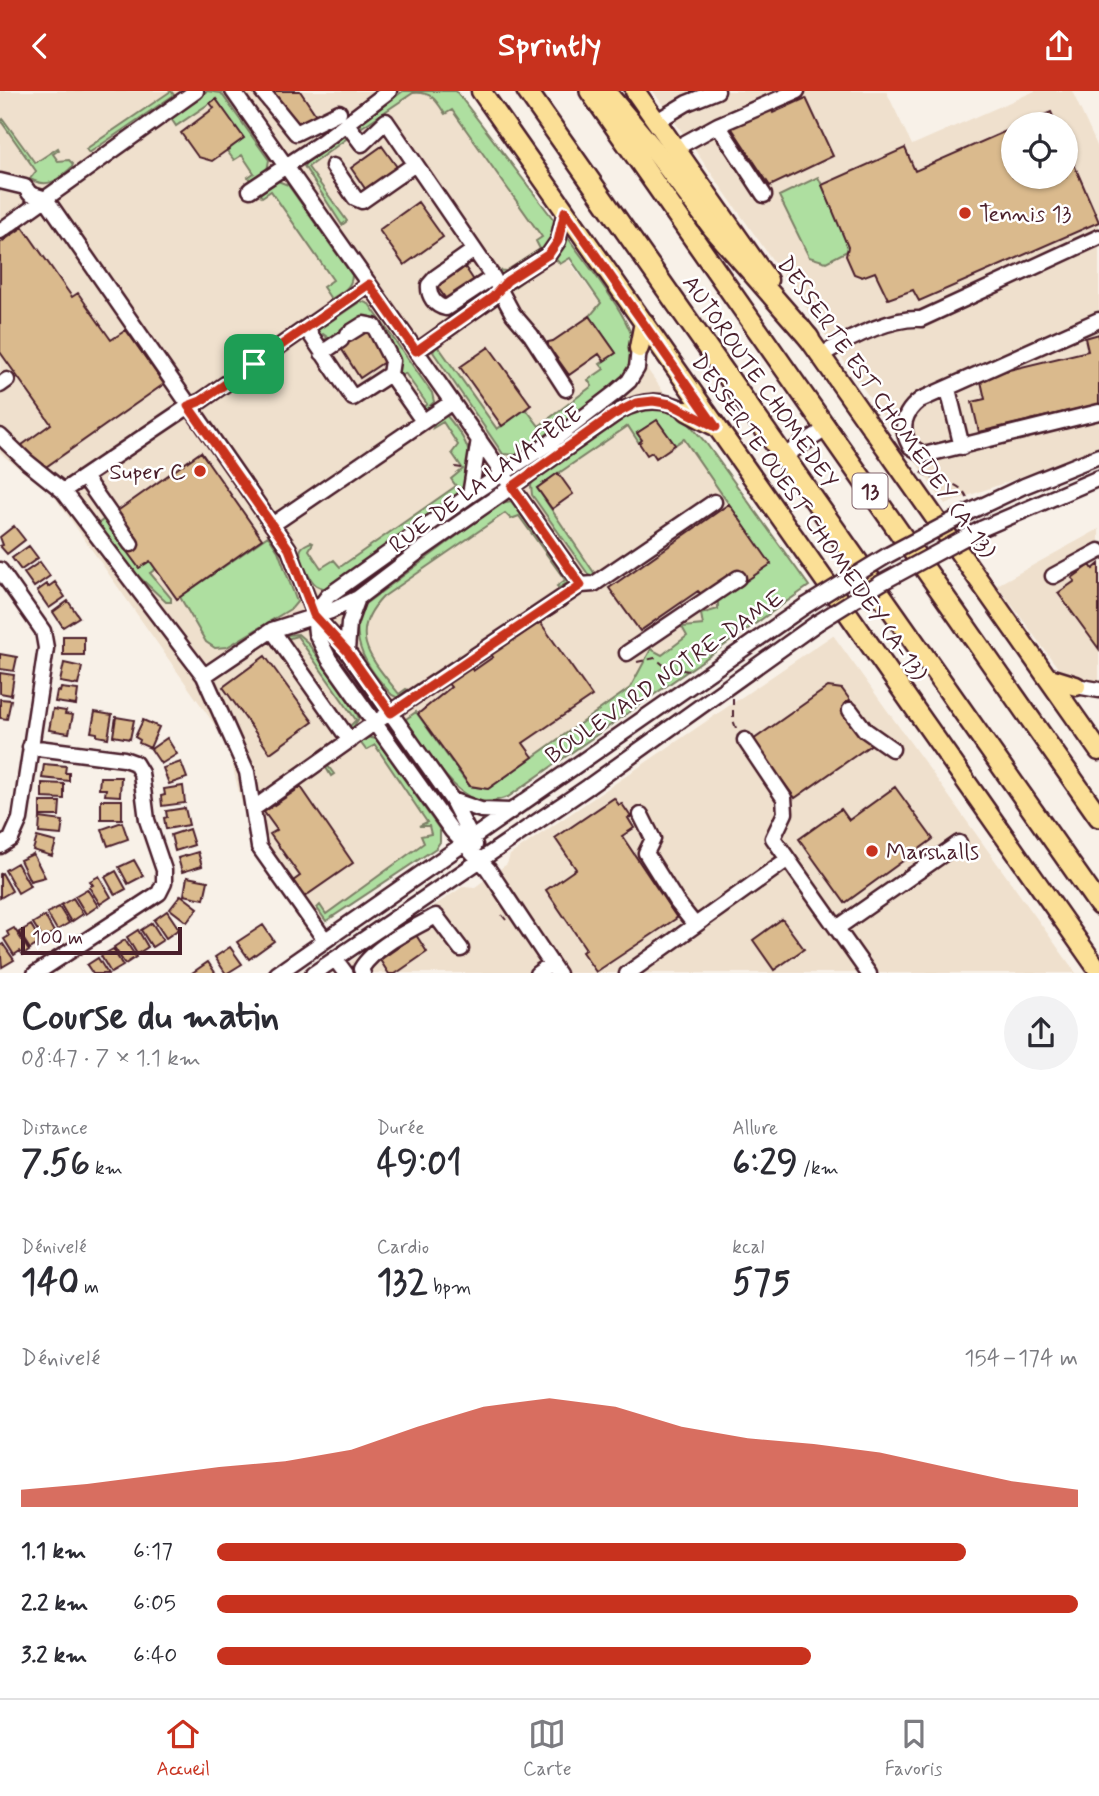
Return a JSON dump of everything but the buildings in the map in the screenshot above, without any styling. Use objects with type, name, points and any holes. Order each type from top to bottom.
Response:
[{"type":"highway","name":"AUTOROUTE CHOMEDEY","points":[[527,91],[1099,905]]},
{"type":"highway","name":"AUTOROUTE CHOMEDEY","points":[[590,91],[1099,817]]},
{"type":"highway","points":[[605,91],[656,152],[713,228],[809,338]]},
{"type":"main road","name":"DESSERTE OUEST CHOMEDEY (A-13)","points":[[481,91],[1094,968]]},
{"type":"main road","name":"DESSERTE EST CHOMEDEY (A-13)","points":[[635,91],[1099,751]]},
{"type":"main road","points":[[639,348],[644,322]]},
{"type":"main road","points":[[687,411],[716,427]]},
{"type":"main road","points":[[1047,677],[1076,686]]},
{"type":"street","points":[[0,232],[197,91]]},
{"type":"street","points":[[233,91],[581,585]]},
{"type":"street","points":[[262,91],[296,133],[343,118]]},
{"type":"street","points":[[250,190],[286,167],[343,118],[389,91]]},
{"type":"street","points":[[657,121],[683,97],[717,91]]},
{"type":"street","points":[[676,148],[718,125],[797,91]]},
{"type":"street","points":[[343,118],[362,145],[386,121],[496,283],[513,314],[531,335],[566,389]]},
{"type":"street","points":[[718,125],[764,195]]},
{"type":"street","points":[[333,166],[355,198],[362,201],[415,164]]},
{"type":"street","points":[[0,181],[25,187],[30,194],[46,199],[289,549],[314,615],[316,633],[324,651],[452,831],[468,841]]},
{"type":"street","points":[[474,250],[429,285],[429,293],[438,305],[446,308],[496,283],[507,281],[553,250],[558,241],[565,211]]},
{"type":"street","points":[[821,355],[857,336],[907,318],[921,319],[1099,237]]},
{"type":"street","points":[[416,351],[496,283]]},
{"type":"street","points":[[63,491],[188,406],[201,401],[369,284]]},
{"type":"street","points":[[1099,320],[920,400],[907,412],[903,426],[910,446],[924,454],[1099,412]]},
{"type":"street","points":[[322,353],[364,324],[374,326],[392,361],[390,374],[423,421]]},
{"type":"street","points":[[306,328],[353,398],[390,374]]},
{"type":"street","name":"RUE DE LA LAVATÈRE","points":[[314,615],[328,596],[470,495],[550,443],[623,387],[637,368],[639,348]]},
{"type":"street","points":[[948,389],[962,446]]},
{"type":"street","name":"RUE DE LA LAVATÈRE","points":[[314,615],[331,611],[358,598],[421,550],[604,421],[628,407],[653,401],[671,404],[687,411]]},
{"type":"street","points":[[272,525],[452,402]]},
{"type":"street","points":[[784,456],[826,429]]},
{"type":"street","points":[[0,436],[63,491],[204,676],[247,772],[259,847],[325,940]]},
{"type":"street","points":[[470,495],[479,439]]},
{"type":"street","points":[[892,457],[910,446]]},
{"type":"street","name":"BOULEVARD NOTRE-DAME","points":[[278,973],[805,606],[969,506],[1099,456]]},
{"type":"street","points":[[83,477],[131,544]]},
{"type":"street","name":"BOULEVARD NOTRE-DAME","points":[[314,973],[817,623],[892,576],[981,529],[1099,478]]},
{"type":"street","points":[[253,809],[374,723],[581,585],[594,584],[714,502]]},
{"type":"street","points":[[1053,576],[1099,551]]},
{"type":"street","points":[[0,570],[43,631],[46,648],[20,819],[11,839],[0,846]]},
{"type":"street","points":[[631,658],[738,578]]},
{"type":"street","points":[[347,651],[349,623],[358,598]]},
{"type":"street","points":[[204,676],[272,630],[314,615]]},
{"type":"street","points":[[314,615],[347,651],[452,800],[468,841],[555,969]]},
{"type":"street","points":[[272,630],[350,741]]},
{"type":"street","points":[[1076,686],[1099,690]]},
{"type":"street","points":[[850,710],[865,730],[892,749]]},
{"type":"street","points":[[745,740],[784,798],[785,813],[773,838],[868,973]]},
{"type":"street","points":[[30,747],[124,759],[135,763],[141,773],[147,820],[164,870],[164,883],[159,893],[37,973]]},
{"type":"street","points":[[452,800],[481,810],[510,811]]},
{"type":"street","points":[[641,815],[653,839],[646,853],[676,901],[695,925]]},
{"type":"street","points":[[837,928],[959,843]]},
{"type":"street","points":[[628,973],[788,859]]},
{"type":"street","points":[[363,973],[361,969],[367,960],[410,930],[436,916],[461,949]]},
{"type":"street","points":[[335,958],[345,973]]},
{"type":"path","points":[[920,471],[928,478],[952,483],[964,492],[969,506]]},
{"type":"path","points":[[631,658],[655,658],[667,668],[695,671]]},
{"type":"path","points":[[733,694],[733,720],[738,734],[745,740]]},
{"type":"path","points":[[502,915],[506,921]]},
{"type":"shaded area","points":[[0,91],[447,91],[798,584],[498,796],[436,836],[306,932],[253,847],[226,741],[54,496],[0,453]]},
{"type":"shaded area","points":[[653,91],[886,91],[912,145],[1035,91],[1072,91],[1099,150],[1099,446],[945,504]]},
{"type":"shaded area","points":[[1099,529],[1099,684],[1075,679],[1058,668],[997,585]]},
{"type":"shaded area","points":[[833,635],[1076,973],[333,973],[464,886],[475,887],[507,864],[510,855]]},
{"type":"green space","points":[[171,91],[174,95],[89,153],[86,149]]},
{"type":"green space","points":[[207,91],[221,93],[269,160],[267,171],[251,182],[248,177],[254,173],[242,155],[234,160],[227,151],[243,138],[216,99],[176,126],[170,117]]},
{"type":"green space","points":[[403,91],[456,91],[554,220],[555,237],[548,248],[504,277],[496,270],[506,271],[540,249],[536,241],[542,237],[452,110],[445,114],[432,97],[424,93],[413,93],[362,127],[359,124]]},
{"type":"green space","points":[[3,119],[35,163],[58,148],[53,154],[58,161],[69,160],[73,164],[72,167],[52,182],[42,183],[30,179],[36,171],[1,121]]},
{"type":"green space","points":[[344,136],[346,139],[308,167],[347,221],[342,225],[304,166]]},
{"type":"green space","points":[[818,177],[853,248],[826,262],[809,257],[779,196]]},
{"type":"green space","points":[[278,181],[288,185],[352,275],[348,287],[331,299],[323,287],[333,280],[271,191],[262,197],[259,193]]},
{"type":"green space","points":[[566,235],[626,322],[632,336],[633,357],[623,379],[518,455],[503,454],[433,352],[436,346],[440,349],[497,429],[526,409],[539,426],[592,386],[588,380],[604,369],[600,364],[616,353],[590,316],[601,303],[570,258],[560,264],[555,258],[513,288],[511,285],[551,258],[563,244]]},
{"type":"green space","points":[[361,301],[369,304],[432,393],[434,402],[423,412],[421,409],[427,404],[405,373],[397,378],[376,324],[326,346],[323,342],[327,337],[323,334],[319,337],[318,330]]},
{"type":"green space","points":[[637,408],[660,408],[686,420],[706,443],[809,586],[508,797],[488,802],[476,800],[466,795],[447,777],[406,719],[416,712],[469,786],[488,789],[630,688],[651,649],[662,655],[687,636],[682,627],[703,625],[701,614],[718,609],[718,603],[715,601],[770,564],[684,439],[675,445],[657,420],[637,433],[642,440],[639,443],[628,426],[537,488],[597,577],[588,574],[532,495],[531,485],[537,477]]},
{"type":"green space","points":[[446,415],[462,437],[470,457],[467,478],[453,501],[327,589],[316,585],[302,563],[300,553],[304,546],[313,543],[309,550],[321,568],[334,560],[340,567],[456,486],[451,479],[463,469],[452,453],[458,445],[443,422],[433,428],[436,420]]},
{"type":"green space","points":[[511,501],[570,581],[559,588],[557,586],[565,580],[519,516],[511,519],[505,513],[383,597],[372,611],[366,623],[365,635],[372,658],[399,694],[408,690],[398,698],[392,695],[368,665],[359,644],[357,632],[361,607],[501,503]]},
{"type":"green space","points":[[104,519],[139,568],[150,561],[156,569],[150,573],[171,598],[171,602],[166,602],[133,571],[98,524]]},
{"type":"green space","points":[[268,536],[278,551],[297,602],[292,608],[227,647],[215,648],[206,642],[180,597]]},
{"type":"green space","points":[[298,634],[307,642],[356,712],[359,718],[352,729],[349,727],[356,720],[297,636],[287,639],[287,635]]},
{"type":"green space","points":[[366,737],[376,739],[440,830],[440,842],[436,848],[326,921],[317,908],[320,905],[326,914],[424,843],[421,836],[431,834],[429,826],[419,826],[427,822],[375,745],[366,750],[360,742],[328,766],[334,774],[331,776],[325,766]]},
{"type":"place","name":"Tennis 13","points":[[965,213]]},
{"type":"place","name":"Super C","points":[[200,471]]},
{"type":"place","name":"Marshalls","points":[[872,851]]},
{"type":"route","points":[[565,211],[716,427],[671,404],[653,401],[636,403],[613,415],[512,487],[581,585],[391,713],[347,651],[314,615],[289,549],[188,406],[201,401],[254,364],[369,284],[416,351],[493,297],[507,281],[544,259],[558,241],[565,211]]}]
